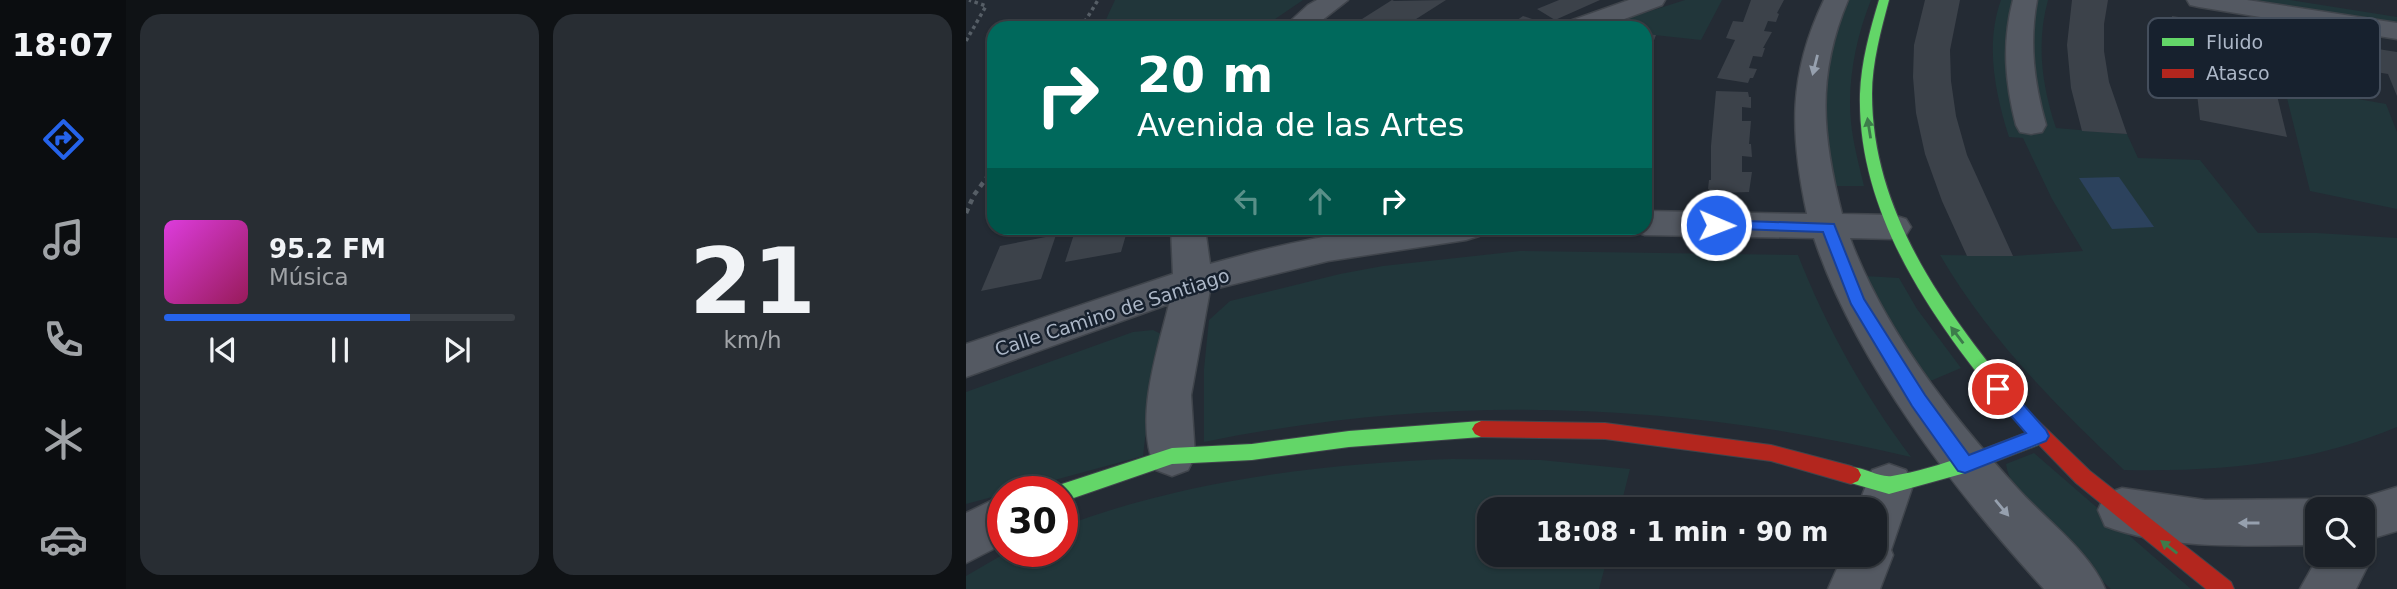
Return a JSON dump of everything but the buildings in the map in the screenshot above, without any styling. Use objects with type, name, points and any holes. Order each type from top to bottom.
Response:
[{"type":"street","points":[[1304,21],[1317,10],[1336,0]]},
{"type":"street","points":[[1595,21],[1653,0]]},
{"type":"street","points":[[1836,0],[1826,22],[1810,84],[1810,122],[1828,228],[1857,300],[1918,400],[1965,465],[2014,522],[2079,589]]},
{"type":"street","points":[[1884,0],[1872,32],[1865,90],[1871,138],[1883,198],[1893,227],[1935,305],[1998,389],[2039,436],[2122,510],[2222,589]]},
{"type":"street","points":[[2025,0],[2017,45],[2020,83],[2031,125]]},
{"type":"street","points":[[2199,0],[2310,18]]},
{"type":"street","points":[[2318,0],[2397,12]]},
{"type":"street","points":[[1652,223],[1893,227]]},
{"type":"street","points":[[1172,456],[1170,394],[1193,282],[1189,235]]},
{"type":"street","name":"Calle Camino de Santiago","points":[[966,361],[1193,282],[1313,251],[1398,235]]},
{"type":"street","points":[[1078,488],[1172,456],[1252,452],[1349,439],[1463,429],[1605,431],[1771,453],[1889,485],[1965,465],[2039,436]]},
{"type":"street","points":[[1885,497],[1889,485]]},
{"type":"street","points":[[2122,510],[2204,523],[2305,522]]},
{"type":"street","points":[[966,539],[987,527]]},
{"type":"street","points":[[1854,589],[1863,567]]},
{"type":"street","points":[[2326,589],[2341,567]]},
{"type":"path","points":[[966,41],[986,6],[970,0]]},
{"type":"path","points":[[1085,21],[1098,0]]},
{"type":"path","points":[[966,213],[974,195],[987,177]]},
{"type":"green space","points":[[1115,0],[1303,0],[1272,21],[1105,21]]},
{"type":"green space","points":[[1685,0],[1722,0],[1701,40],[1652,35],[1652,21],[1619,21]]},
{"type":"green space","points":[[1848,0],[1871,0],[1857,44],[1850,91],[1852,130],[1864,186],[1833,186],[1826,135],[1828,71]]},
{"type":"green space","points":[[2001,0],[2048,0],[2042,32],[2042,64],[2056,128],[2127,134],[2138,158],[2200,160],[2258,233],[2317,233],[2397,238],[2397,427],[2330,450],[2263,463],[2194,469],[2124,470],[2048,395],[1979,314],[1940,255],[2013,256],[2083,251],[2052,199],[2023,138],[2009,137],[1996,86],[1993,51],[1996,17]]},
{"type":"green space","points":[[2226,0],[2290,0],[2397,17],[2397,26],[2380,23],[2380,18],[2344,18]]},
{"type":"green space","points":[[2287,98],[2352,98],[2386,104],[2397,132],[2397,209],[2310,191]]},
{"type":"green space","points":[[1520,251],[1798,255],[1848,360],[1911,457],[1823,438],[1735,424],[1559,410],[1471,410],[1382,416],[1293,426],[1204,442],[1204,369],[1209,320],[1230,301],[1383,266]]},
{"type":"green space","points":[[1865,276],[1899,278],[1917,309],[1961,368],[1928,382],[1885,315]]},
{"type":"green space","points":[[1153,330],[1163,335],[1149,405],[1143,456],[1069,476],[987,476],[987,498],[966,504],[966,392],[1133,332]]},
{"type":"green space","points":[[2034,453],[2191,589],[2111,589],[2049,530],[2020,496],[2006,464]]},
{"type":"green space","points":[[1541,460],[1630,469],[1623,497],[1477,497],[1477,567],[1605,567],[1599,589],[966,589],[966,576],[987,564],[987,567],[1078,567],[1078,521],[1107,511],[1204,486],[1254,477],[1404,461]]},
{"type":"water","points":[[2119,177],[2154,227],[2112,229],[2079,178]]},
{"type":"traffic: fast","points":[[1884,0],[1872,46],[1866,94],[1868,138],[1878,182],[1894,225],[1938,307],[1992,381],[2020,414]]},
{"type":"traffic: fast","points":[[1078,488],[1172,456],[1252,452],[1349,439],[1481,429]]},
{"type":"traffic: fast","points":[[1851,475],[1889,485],[1965,465],[2039,436]]},
{"type":"traffic: jam","points":[[2020,414],[2083,477],[2223,589]]},
{"type":"traffic: jam","points":[[1481,429],[1605,431],[1771,453],[1851,475]]},
{"type":"route","points":[[1716,225],[1828,228],[1857,300],[1918,400],[1965,465],[2039,436],[1998,389]]}]
